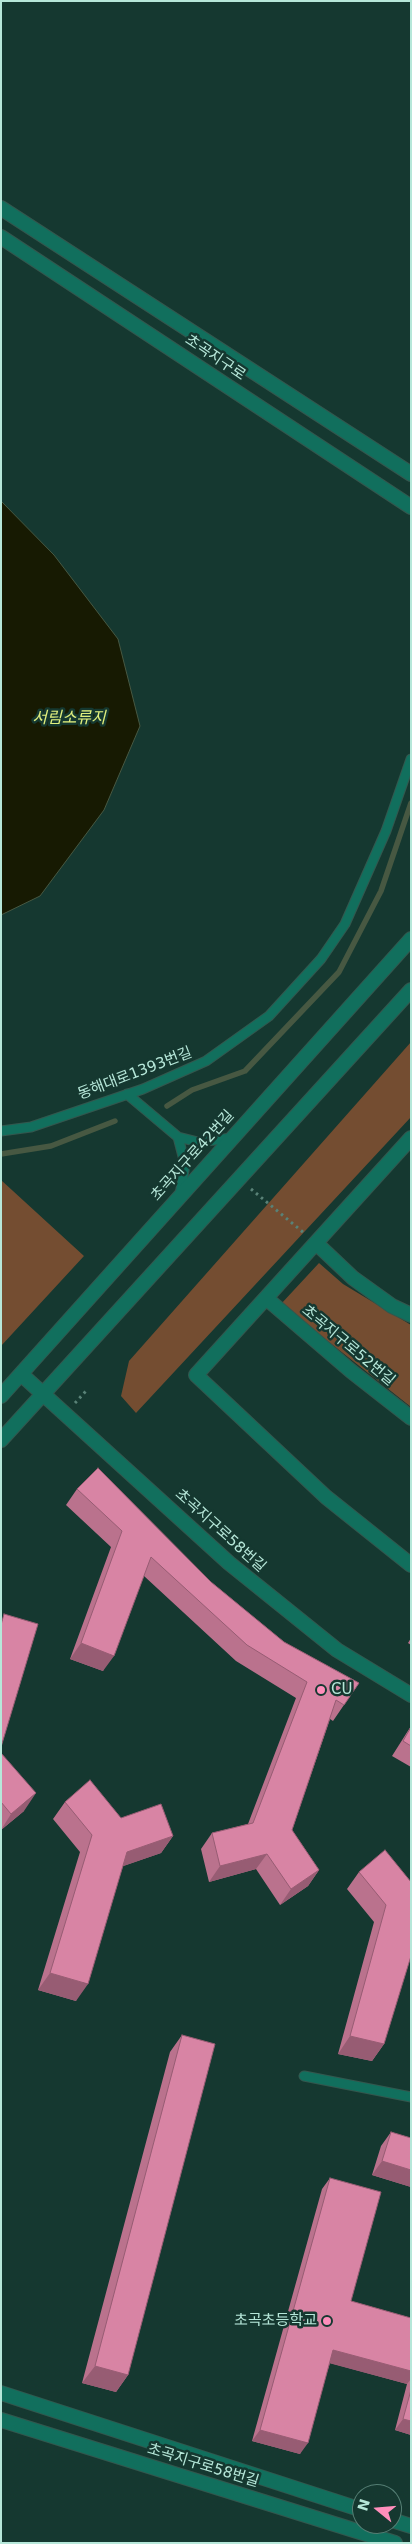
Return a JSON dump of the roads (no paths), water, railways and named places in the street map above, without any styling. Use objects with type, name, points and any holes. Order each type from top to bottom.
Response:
[{"type":"street","name":"초곡지구로","points":[[1,208],[411,474]]},
{"type":"street","name":"초곡지구로","points":[[1,236],[411,507]]},
{"type":"street","name":"초곡지구로42번길","points":[[1,1396],[411,939]]},
{"type":"street","points":[[1,1440],[411,990]]},
{"type":"street","points":[[411,1139],[196,1375],[326,1498],[411,1565]]},
{"type":"street","points":[[316,1242],[354,1278],[392,1306],[411,1315]]},
{"type":"street","name":"초곡지구로52번길","points":[[266,1298],[351,1371],[411,1418]]},
{"type":"street","name":"초곡지구로58번길","points":[[21,1374],[229,1563],[337,1650],[411,1695]]},
{"type":"street","name":"초곡지구로58번길","points":[[1,2393],[352,2507]]},
{"type":"street","name":"초곡지구로58번길","points":[[1,2420],[395,2543]]},
{"type":"lane","name":"동해대로1393번길","points":[[1,1131],[31,1127],[127,1094],[206,1061],[269,1016],[321,960],[345,924],[386,830],[411,759]]},
{"type":"lane","points":[[127,1094],[178,1137],[198,1142],[232,1138]]},
{"type":"lane","points":[[178,1137],[185,1164],[180,1196]]},
{"type":"lane","points":[[304,2076],[411,2097]]},
{"type":"water","name":"서림소류지","points":[[1,501],[54,555],[118,639],[140,726],[104,810],[40,896],[1,915]]},
{"type":"waterway","points":[[167,1106],[192,1090],[245,1071],[339,972],[381,891],[411,803]]},
{"type":"waterway","points":[[1,1154],[51,1146],[115,1121]]},
{"type":"place","name":"CU","points":[[321,1690]]},
{"type":"place","name":"초곡초등학교","points":[[327,2321]]}]
